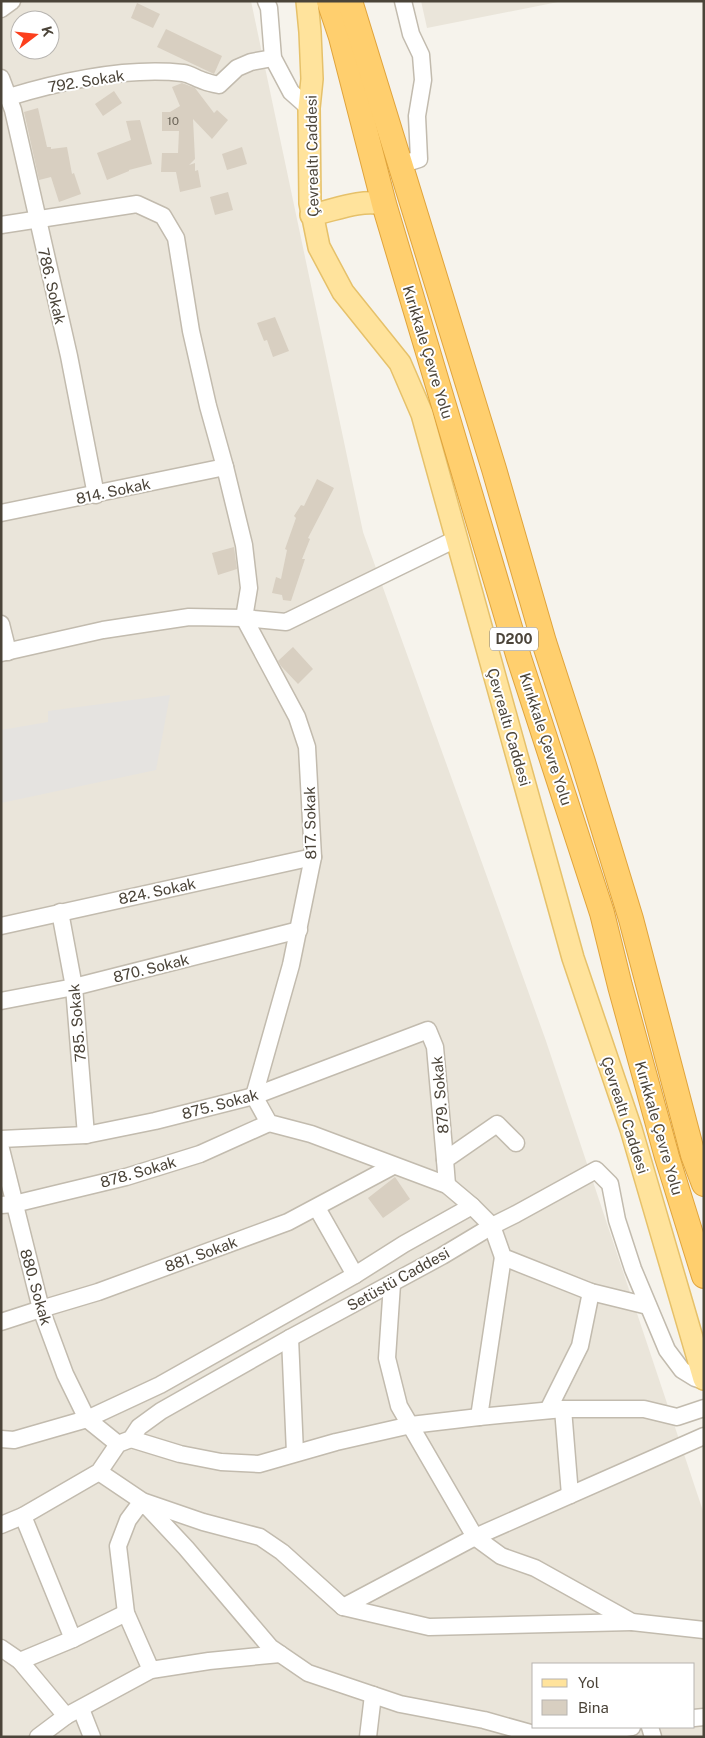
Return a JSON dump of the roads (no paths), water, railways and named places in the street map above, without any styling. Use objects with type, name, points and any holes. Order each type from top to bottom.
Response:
[{"type":"highway","name":"Kırıkkale Çevre Yolu","points":[[328,1],[341,37],[384,204],[519,658],[602,913],[667,1157],[704,1276]]},
{"type":"highway","name":"Kırıkkale Çevre Yolu","points":[[350,1],[494,469],[544,642],[631,919],[693,1155],[704,1184]]},
{"type":"main road","name":"Çevrealtı Caddesi","points":[[307,1],[312,79],[309,108],[310,203],[311,216],[319,247],[342,292],[400,363],[422,414],[572,958],[631,1129],[704,1380]]},
{"type":"main road","points":[[311,216],[370,201],[384,204]]},
{"type":"street","points":[[1,9],[12,1]]},
{"type":"street","points":[[266,1],[269,8],[273,58],[291,92],[309,108]]},
{"type":"street","points":[[400,165],[419,159],[417,116],[423,80],[421,55],[410,34],[403,1]]},
{"type":"street","name":"792. Sokak","points":[[9,97],[32,90],[109,74],[184,73],[219,85],[237,68],[251,62],[273,58]]},
{"type":"street","name":"786. Sokak","points":[[1,78],[9,97],[69,356],[96,495]]},
{"type":"street","points":[[1,225],[137,204],[163,216],[176,238],[191,331],[245,554],[249,588],[244,618]]},
{"type":"street","name":"814. Sokak","points":[[1,513],[225,468]]},
{"type":"street","points":[[1,624],[5,652],[103,630],[189,617],[244,618],[286,622],[456,539]]},
{"type":"street","name":"817. Sokak","points":[[244,618],[297,717],[308,747],[313,857],[291,966],[254,1096]]},
{"type":"street","name":"824. Sokak","points":[[1,926],[313,857]]},
{"type":"street","name":"785. Sokak","points":[[60,912],[74,987],[86,1134]]},
{"type":"street","name":"870. Sokak","points":[[1,1001],[74,987],[299,930]]},
{"type":"street","name":"875. Sokak","points":[[1,1139],[86,1134],[155,1121],[254,1096],[428,1030]]},
{"type":"street","name":"879. Sokak","points":[[428,1030],[435,1046],[447,1185]]},
{"type":"street","points":[[254,1096],[269,1123],[311,1134],[447,1185],[492,1226],[503,1257],[479,1416]]},
{"type":"street","name":"878. Sokak","points":[[8,1204],[126,1177],[200,1154],[269,1123]]},
{"type":"street","points":[[445,1160],[497,1124],[516,1142]]},
{"type":"street","name":"880. Sokak","points":[[1,1149],[8,1204],[41,1308],[65,1374],[87,1419]]},
{"type":"street","name":"881. Sokak","points":[[1,1322],[41,1308],[98,1292],[288,1222],[393,1166]]},
{"type":"street","name":"Setüstü Caddesi","points":[[1,1525],[23,1516],[99,1472],[139,1427],[160,1411],[596,1170],[610,1184],[617,1220],[633,1269],[667,1350],[682,1370],[694,1378],[704,1380]]},
{"type":"street","points":[[1,1439],[14,1440],[87,1419],[179,1374],[472,1206]]},
{"type":"street","points":[[317,1208],[354,1275]]},
{"type":"street","points":[[503,1257],[591,1292],[648,1306]]},
{"type":"street","points":[[392,1284],[387,1358],[399,1406],[475,1537],[501,1556],[535,1568],[632,1622]]},
{"type":"street","points":[[570,1495],[556,1410],[580,1346],[591,1292]]},
{"type":"street","points":[[290,1338],[295,1453]]},
{"type":"street","points":[[87,1419],[124,1442],[221,1462],[258,1464],[336,1442],[411,1425],[479,1416],[556,1410],[644,1409],[677,1417],[704,1408]]},
{"type":"street","points":[[343,1607],[475,1537],[704,1436]]},
{"type":"street","points":[[99,1472],[142,1500],[203,1522],[260,1537],[282,1552],[343,1607],[429,1628],[632,1622],[704,1630]]},
{"type":"street","points":[[142,1500],[128,1520],[118,1546],[126,1613],[151,1670]]},
{"type":"street","points":[[142,1500],[186,1548],[270,1647],[308,1673],[400,1704],[484,1720],[541,1736],[576,1736],[626,1728]]},
{"type":"street","points":[[23,1516],[74,1639]]},
{"type":"street","points":[[20,1661],[74,1639],[126,1613]]},
{"type":"street","points":[[1,1648],[20,1661],[66,1716]]},
{"type":"street","points":[[38,1737],[66,1716],[151,1670],[209,1661],[280,1654]]},
{"type":"street","points":[[368,1737],[374,1695]]},
{"type":"street","points":[[81,1709],[92,1737]]}]
